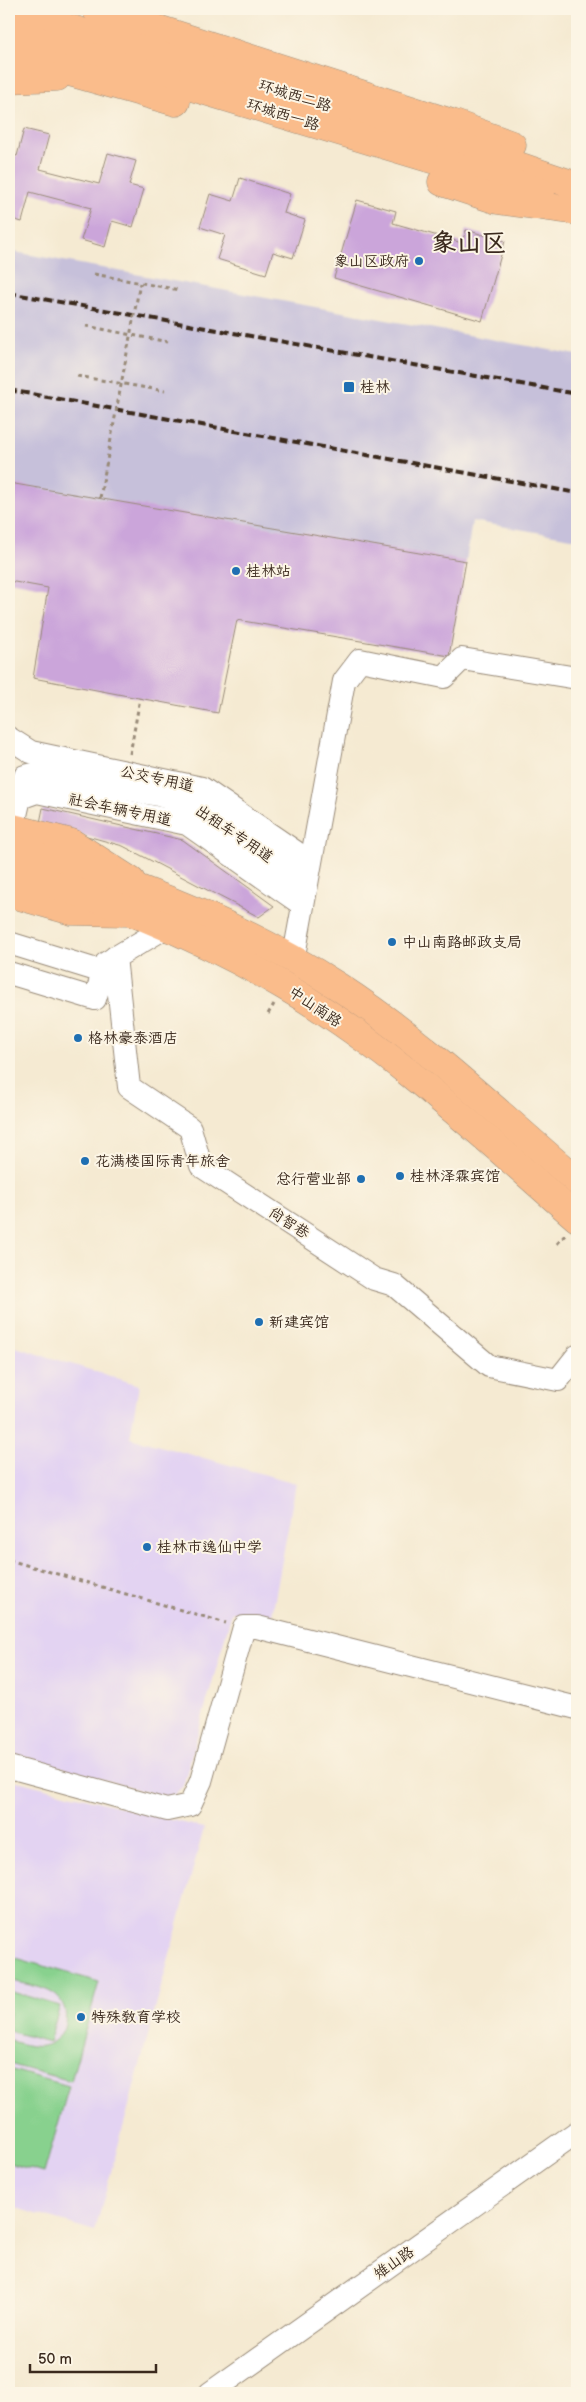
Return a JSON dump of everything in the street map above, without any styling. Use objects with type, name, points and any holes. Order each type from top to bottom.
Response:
[{"type":"main road","points":[[104,10],[494,137],[572,192]]},
{"type":"main road","name":"环城西二路","points":[[9,17],[478,152],[572,192]]},
{"type":"main road","points":[[9,55],[397,167],[497,200],[572,192]]},
{"type":"main road","points":[[9,79],[89,77]]},
{"type":"main road","name":"中山南路","points":[[17,810],[70,864],[138,900],[168,926],[285,986],[370,1044],[417,1081],[577,1218]]},
{"type":"main road","name":"中山南路","points":[[9,871],[62,886],[209,916],[290,959],[340,988],[386,1021],[435,1059],[577,1181]]},
{"type":"main road","points":[[9,893],[72,911],[138,900]]},
{"type":"street","points":[[290,959],[344,680],[360,660],[444,677],[462,659],[577,678]]},
{"type":"street","name":"公交专用道","points":[[9,738],[31,752],[202,788],[306,859],[299,896]]},
{"type":"street","points":[[9,746],[31,752],[17,810]]},
{"type":"street","name":"社会车辆专用道","points":[[17,810],[37,792],[187,824],[299,896]]},
{"type":"street","points":[[290,959],[299,896]]},
{"type":"street","points":[[9,973],[95,999],[106,971],[168,926]]},
{"type":"street","points":[[9,943],[106,971]]},
{"type":"street","points":[[9,958],[106,971]]},
{"type":"street","name":"尚智巷","points":[[106,971],[130,1087],[190,1128],[201,1166],[374,1279],[394,1285],[489,1366],[558,1380],[577,1356]]},
{"type":"street","points":[[9,1767],[168,1810],[190,1805],[201,1782],[244,1627],[257,1627],[577,1708]]},
{"type":"street","name":"雉山路","points":[[210,2393],[577,2132]]},
{"type":"path","points":[[94,274],[179,290]]},
{"type":"path","points":[[100,498],[140,283]]},
{"type":"path","points":[[86,326],[168,342]]},
{"type":"path","points":[[77,376],[165,391]]},
{"type":"path","points":[[9,1560],[244,1627]]},
{"type":"shaded area","points":[[9,251],[577,355],[577,539],[472,521],[466,561],[9,483]]},
{"type":"shaded area","name":"桂林市逸仙中学","points":[[9,1345],[139,1385],[130,1438],[296,1483],[271,1621],[232,1612],[183,1786],[173,1796],[164,1797],[9,1752]]},
{"type":"shaded area","name":"特殊教育学校","points":[[9,1779],[204,1828],[95,2231],[9,2206]]},
{"type":"green space","points":[[9,1956],[99,1982],[71,2081],[9,2064],[9,2040],[34,2046],[43,2046],[51,2043],[58,2038],[62,2031],[66,2015],[60,2000],[54,1994],[38,1987],[9,1980]]},
{"type":"green space","points":[[9,1991],[60,2006],[49,2042],[9,2031]]},
{"type":"green space","points":[[9,2069],[69,2086],[44,2173],[9,2163]]},
{"type":"building","points":[[24,129],[49,135],[40,169],[99,184],[108,153],[136,161],[129,185],[144,189],[133,227],[112,221],[105,247],[81,240],[91,208],[30,192],[22,222],[9,218],[9,154],[17,156]]},
{"type":"building","points":[[240,178],[290,194],[284,213],[305,220],[293,258],[273,252],[266,274],[217,259],[225,235],[200,227],[210,194],[233,201]]},
{"type":"building","name":"象山区政府","points":[[357,200],[396,211],[393,223],[462,243],[466,230],[505,241],[482,321],[334,278]]},
{"type":"building","name":"桂林站","points":[[9,483],[466,561],[449,656],[237,620],[218,713],[33,678],[48,588],[9,581]]},
{"type":"building","points":[[43,808],[183,840],[274,906],[259,917],[123,846],[40,823]]},
{"type":"railway","points":[[9,293],[577,394]]},
{"type":"railway","points":[[9,390],[577,493]]},
{"type":"place","name":"象山区政府","points":[[419,261]]},
{"type":"place","name":"桂林","points":[[349,387]]},
{"type":"place","name":"桂林站","points":[[236,571]]},
{"type":"place","name":"中山南路邮政支局","points":[[392,942]]},
{"type":"place","name":"格林豪泰酒店","points":[[78,1038]]},
{"type":"place","name":"花满楼国际青年旅舍","points":[[85,1161]]},
{"type":"place","name":"桂林泽霖宾馆","points":[[400,1176]]},
{"type":"place","name":"总行营业部","points":[[361,1179]]},
{"type":"place","name":"新建宾馆","points":[[259,1322]]},
{"type":"place","name":"桂林市逸仙中学","points":[[147,1547]]},
{"type":"place","name":"特殊教育学校","points":[[81,2017]]},
{"type":"district","name":"象山区","points":[[469,243]]}]
